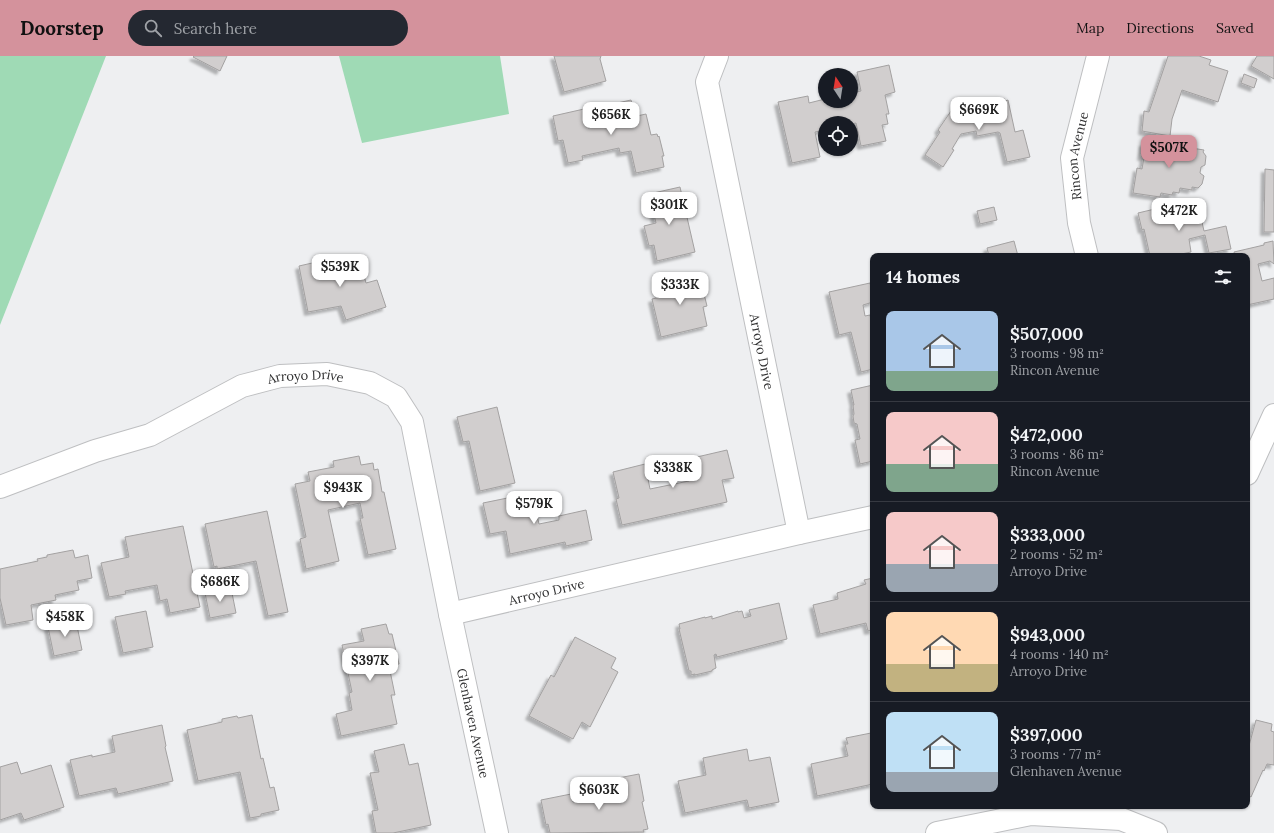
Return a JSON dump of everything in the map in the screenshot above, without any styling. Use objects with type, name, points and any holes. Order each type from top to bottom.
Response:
[{"type":"street","name":"Arroyo Drive","points":[[0,487],[95,451],[150,434],[242,386],[280,376],[327,374],[370,383],[396,397],[412,422],[450,614],[799,533],[706,82],[717,56]]},
{"type":"street","name":"Rincon Avenue","points":[[1085,253],[1079,223],[1072,158],[1098,56]]},
{"type":"street","points":[[1250,467],[1274,415]]},
{"type":"street","points":[[799,533],[870,518]]},
{"type":"street","name":"Glenhaven Avenue","points":[[450,614],[497,833]]},
{"type":"street","points":[[937,833],[1031,814],[1121,819],[1156,833]]},
{"type":"green space","points":[[0,56],[106,56],[0,325]]},
{"type":"green space","points":[[339,56],[500,56],[509,114],[362,143]]},
{"type":"building","points":[[227,56],[220,71],[193,57]]},
{"type":"building","points":[[554,56],[601,56],[600,59],[606,81],[564,92]]},
{"type":"building","points":[[1168,56],[1199,56],[1211,60],[1209,65],[1228,71],[1218,102],[1182,90],[1172,119],[1170,136],[1142,131],[1144,111],[1149,112]]},
{"type":"building","points":[[1257,56],[1274,56],[1274,79],[1251,66]]},
{"type":"building","points":[[889,65],[895,92],[885,95],[889,114],[886,114],[888,124],[882,125],[886,141],[861,146],[858,132],[858,116],[818,116],[818,131],[815,132],[818,156],[820,157],[792,163],[778,102],[808,96],[809,103],[818,101],[818,108],[858,108],[858,92],[861,91],[858,72]]},
{"type":"building","points":[[1244,74],[1257,79],[1254,88],[1241,83]]},
{"type":"building","points":[[1005,99],[1005,101],[1008,100],[1015,132],[1023,130],[1030,157],[1007,162],[1000,133],[998,132],[977,136],[976,131],[961,134],[952,149],[954,150],[943,167],[925,155],[940,132],[938,130],[951,111],[956,114],[954,107],[972,103],[973,108],[998,103],[998,101]]},
{"type":"building","points":[[631,100],[633,107],[635,106],[637,116],[646,114],[651,135],[657,134],[658,137],[659,136],[664,156],[662,156],[664,167],[636,173],[631,151],[620,153],[619,148],[582,156],[583,160],[568,163],[563,140],[558,141],[553,116],[584,109],[588,128],[612,122],[608,105]]},
{"type":"building","points":[[1147,141],[1204,150],[1203,152],[1206,156],[1205,165],[1201,167],[1200,173],[1204,176],[1202,184],[1198,188],[1192,187],[1192,190],[1180,188],[1179,193],[1173,192],[1172,195],[1161,193],[1160,197],[1133,193],[1137,168],[1142,169],[1144,157],[1141,157],[1143,143],[1146,143]]},
{"type":"building","points":[[1265,169],[1274,170],[1274,232],[1264,232]]},
{"type":"building","points":[[680,187],[695,252],[657,261],[654,245],[649,246],[644,226],[656,223],[649,194]]},
{"type":"building","points":[[1180,203],[1183,213],[1199,209],[1204,231],[1226,226],[1231,249],[1209,253],[1205,235],[1189,239],[1191,252],[1149,253],[1144,229],[1142,230],[1138,213]]},
{"type":"building","points":[[994,207],[997,220],[980,224],[977,211]]},
{"type":"building","points":[[1014,241],[1017,253],[988,253],[987,248]]},
{"type":"building","points":[[1273,241],[1274,264],[1270,261],[1258,264],[1262,281],[1274,278],[1274,299],[1250,304],[1250,253],[1234,252],[1264,245],[1264,243]]},
{"type":"building","points":[[359,257],[366,283],[377,280],[386,307],[346,320],[341,306],[308,312],[299,266],[334,258],[335,263]]},
{"type":"building","points":[[679,273],[680,277],[695,274],[699,291],[703,290],[707,306],[703,307],[707,326],[661,337],[652,299],[669,295],[664,277]]},
{"type":"building","points":[[870,283],[870,303],[863,305],[865,316],[870,315],[870,370],[861,372],[851,332],[839,335],[829,292]]},
{"type":"building","points":[[870,386],[870,462],[860,464],[855,440],[860,439],[857,424],[854,423],[854,405],[851,390]]},
{"type":"building","points":[[497,407],[515,483],[480,491],[469,441],[463,442],[457,417]]},
{"type":"building","points":[[727,450],[734,478],[722,480],[727,502],[622,525],[616,499],[619,498],[613,472],[645,464],[650,489],[689,481],[684,460]]},
{"type":"building","points":[[359,456],[361,465],[373,463],[374,470],[378,469],[396,549],[368,555],[360,518],[363,518],[360,503],[328,510],[339,561],[306,569],[300,539],[306,537],[295,484],[310,481],[308,472],[334,467],[333,461]]},
{"type":"building","points":[[532,493],[539,524],[559,520],[559,516],[586,510],[592,540],[566,546],[565,542],[510,554],[506,531],[490,534],[483,503]]},
{"type":"building","points":[[267,511],[288,612],[268,616],[256,561],[217,569],[217,566],[214,567],[205,524]]},
{"type":"building","points":[[183,526],[200,607],[170,613],[167,599],[160,601],[157,585],[125,591],[126,594],[109,597],[101,563],[129,557],[125,537]]},
{"type":"building","points":[[73,550],[75,558],[88,555],[92,578],[77,581],[79,590],[55,595],[56,600],[31,605],[33,620],[6,625],[0,598],[0,569],[38,561],[37,559],[47,557],[47,555]]},
{"type":"building","points":[[870,579],[870,631],[868,631],[866,623],[820,634],[813,605],[838,599],[837,593],[866,584],[864,580]]},
{"type":"building","points":[[231,588],[236,613],[210,618],[205,593]]},
{"type":"building","points":[[779,603],[787,639],[717,657],[716,654],[714,655],[716,668],[712,671],[691,675],[679,624],[705,617],[712,616],[712,619],[738,611],[742,611],[744,618],[751,616],[749,610]]},
{"type":"building","points":[[146,611],[153,647],[123,653],[115,617]]},
{"type":"building","points":[[76,621],[82,650],[54,656],[48,627]]},
{"type":"building","points":[[386,624],[389,634],[392,634],[399,664],[389,666],[395,695],[391,695],[397,724],[341,736],[336,714],[352,710],[349,693],[352,692],[342,645],[364,641],[361,629]]},
{"type":"building","points":[[575,637],[616,658],[611,668],[618,672],[590,727],[582,722],[573,739],[529,716],[551,675],[554,677]]},
{"type":"building","points":[[252,715],[261,759],[263,758],[270,788],[274,787],[279,810],[250,818],[240,772],[198,781],[187,730],[222,722],[222,719]]},
{"type":"building","points":[[1256,720],[1272,724],[1271,731],[1274,732],[1274,765],[1267,764],[1251,797],[1250,796],[1250,742]]},
{"type":"building","points":[[162,725],[165,747],[173,781],[118,794],[116,788],[79,796],[70,760],[115,752],[112,736]]},
{"type":"building","points":[[870,733],[870,785],[817,796],[811,764],[848,756],[845,744],[848,744],[846,738]]},
{"type":"building","points":[[404,744],[409,765],[418,763],[431,825],[393,833],[376,833],[372,811],[378,810],[370,773],[379,772],[374,751]]},
{"type":"building","points":[[747,749],[749,761],[770,757],[779,802],[749,808],[747,800],[685,813],[678,781],[706,775],[703,758]]},
{"type":"building","points":[[17,762],[21,774],[51,765],[64,807],[24,820],[21,813],[0,820],[0,767]]},
{"type":"building","points":[[639,774],[644,801],[642,802],[648,829],[643,830],[644,832],[550,833],[548,824],[546,825],[541,800],[571,794],[573,802],[616,794],[613,779]]}]
